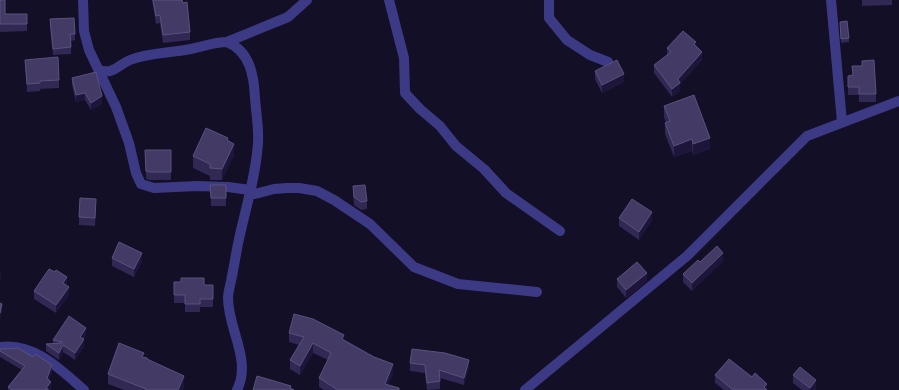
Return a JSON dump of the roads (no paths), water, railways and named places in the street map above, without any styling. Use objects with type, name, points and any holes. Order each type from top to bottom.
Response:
[{"type":"street","points":[[83,0],[84,31],[89,50],[116,107],[129,143],[136,173],[141,184],[154,188],[197,186],[228,187],[250,190],[255,194],[274,189],[287,188],[317,191],[334,200],[370,224],[414,267],[458,284],[536,292]]},
{"type":"street","points":[[99,70],[111,72],[130,60],[145,56],[227,42],[288,17],[307,0]]},
{"type":"street","points":[[389,0],[404,58],[405,93],[420,109],[440,126],[456,146],[484,169],[506,193],[560,231]]},
{"type":"street","points":[[549,0],[549,18],[568,40],[590,55],[608,62]]},
{"type":"street","points":[[830,0],[842,122]]},
{"type":"street","points":[[227,42],[240,50],[250,63],[254,80],[258,122],[258,144],[255,167],[228,298],[229,312],[239,344],[242,362],[242,381],[237,390]]},
{"type":"street","points":[[526,390],[687,256],[807,136],[899,101]]},
{"type":"street","points":[[0,347],[7,346],[37,354],[48,359],[84,390]]}]
